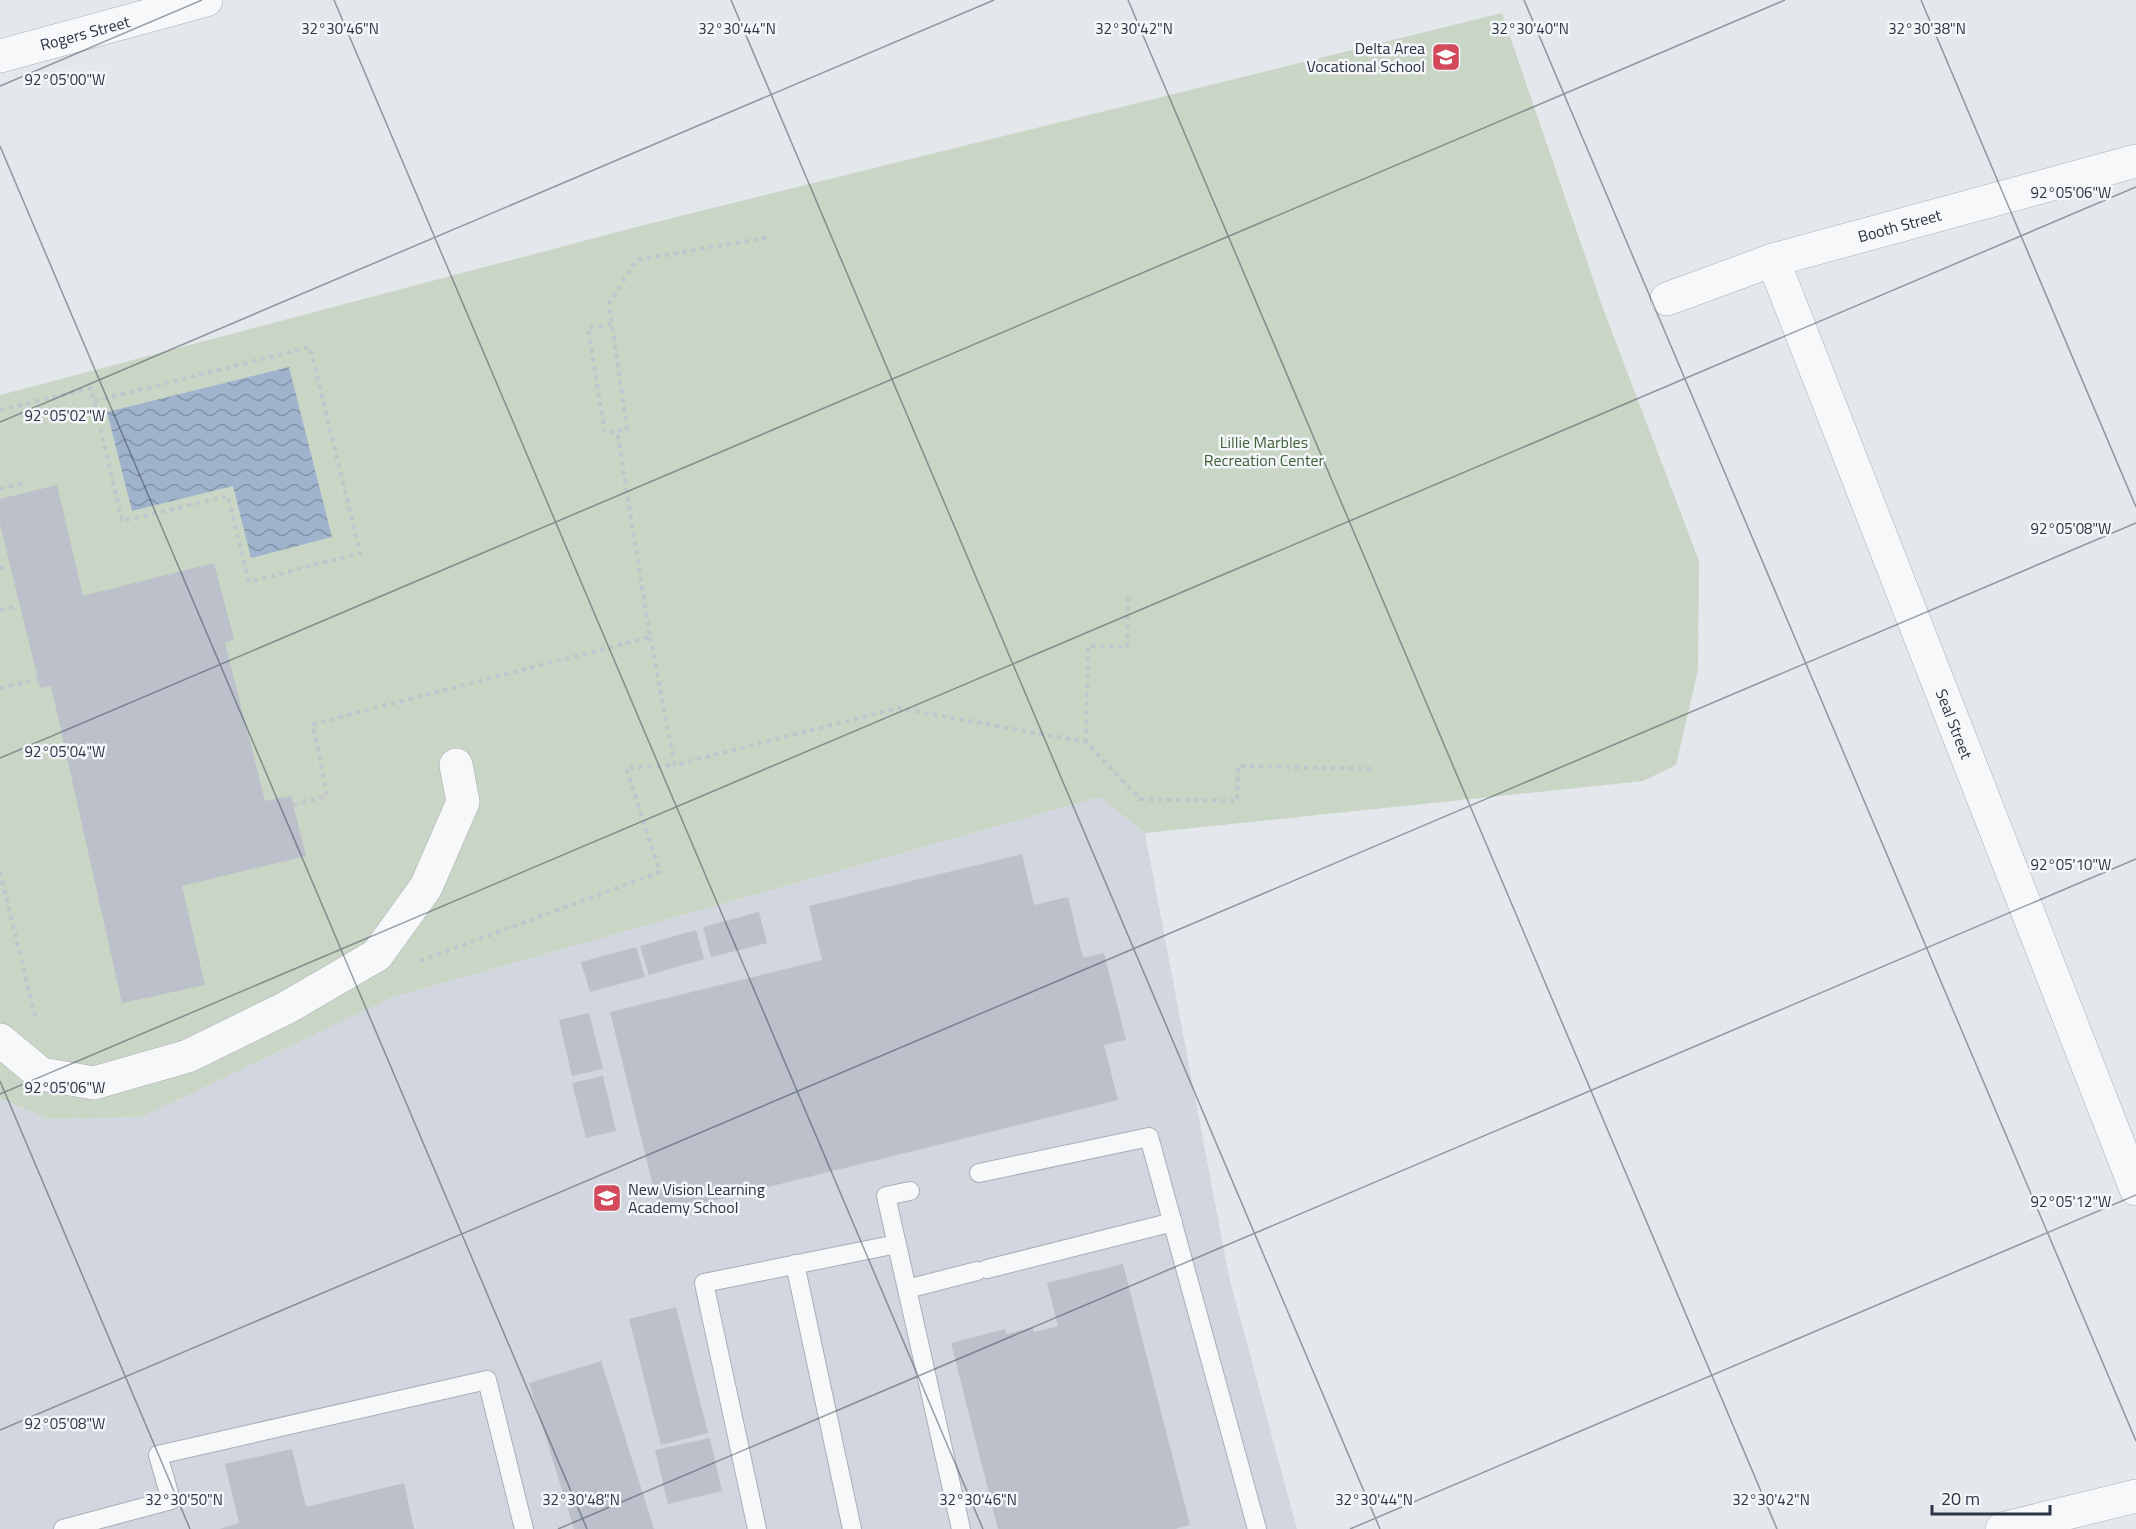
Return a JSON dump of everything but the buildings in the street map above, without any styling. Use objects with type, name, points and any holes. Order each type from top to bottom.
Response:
[{"type":"street","name":"Rogers Street","points":[[1,51],[206,0]]},
{"type":"street","name":"Booth Street","points":[[1667,299],[1773,260],[2136,161]]},
{"type":"street","name":"Seal Street","points":[[1773,260],[2136,1189]]},
{"type":"street","points":[[0,1040],[41,1074],[94,1083],[188,1056],[286,1008],[377,955],[426,887],[463,802],[456,765]]},
{"type":"street","points":[[2002,1529],[2136,1496]]},
{"type":"lane","points":[[979,1173],[1149,1137],[1257,1529]]},
{"type":"lane","points":[[910,1191],[886,1196],[961,1529]]},
{"type":"lane","points":[[907,1290],[1173,1222]]},
{"type":"lane","points":[[757,1529],[704,1283],[897,1244]]},
{"type":"lane","points":[[795,1264],[852,1529]]},
{"type":"lane","points":[[63,1529],[171,1500],[158,1455],[487,1380],[524,1529]]},
{"type":"path","points":[[612,324],[588,328],[604,433],[627,429],[612,324],[609,303],[637,260],[770,237]]},
{"type":"path","points":[[0,410],[91,388],[122,521],[228,496],[249,582],[360,553],[310,347],[94,400]]},
{"type":"path","points":[[617,431],[650,637],[675,765]]},
{"type":"path","points":[[0,489],[26,482]]},
{"type":"path","points":[[0,568],[9,566]]},
{"type":"path","points":[[1086,742],[1088,646],[1126,647],[1128,595]]},
{"type":"path","points":[[0,610],[17,606]]},
{"type":"path","points":[[293,805],[327,796],[313,724],[650,637]]},
{"type":"path","points":[[0,688],[38,679]]},
{"type":"path","points":[[626,768],[675,765],[898,708],[1086,742],[1140,799],[1237,801],[1238,766],[1373,769]]},
{"type":"path","points":[[0,872],[37,1023]]},
{"type":"shaded area","name":"New Vision Learning Academy School","points":[[1100,797],[1145,833],[1229,1277],[1297,1529],[0,1529],[0,1098],[48,1119],[142,1117],[393,997]]},
{"type":"green space","name":"Lillie Marbles Recreation Center","points":[[1502,13],[1604,311],[1699,561],[1698,670],[1676,765],[1643,781],[1145,833],[1100,797],[393,997],[142,1117],[48,1119],[0,1098],[0,395],[644,225]]},
{"type":"water","points":[[289,367],[332,537],[251,558],[233,486],[132,511],[107,412]]},
{"type":"place","name":"Delta Area Vocational School","points":[[1446,57]]},
{"type":"place","name":"New Vision Learning Academy School","points":[[607,1198]]}]
